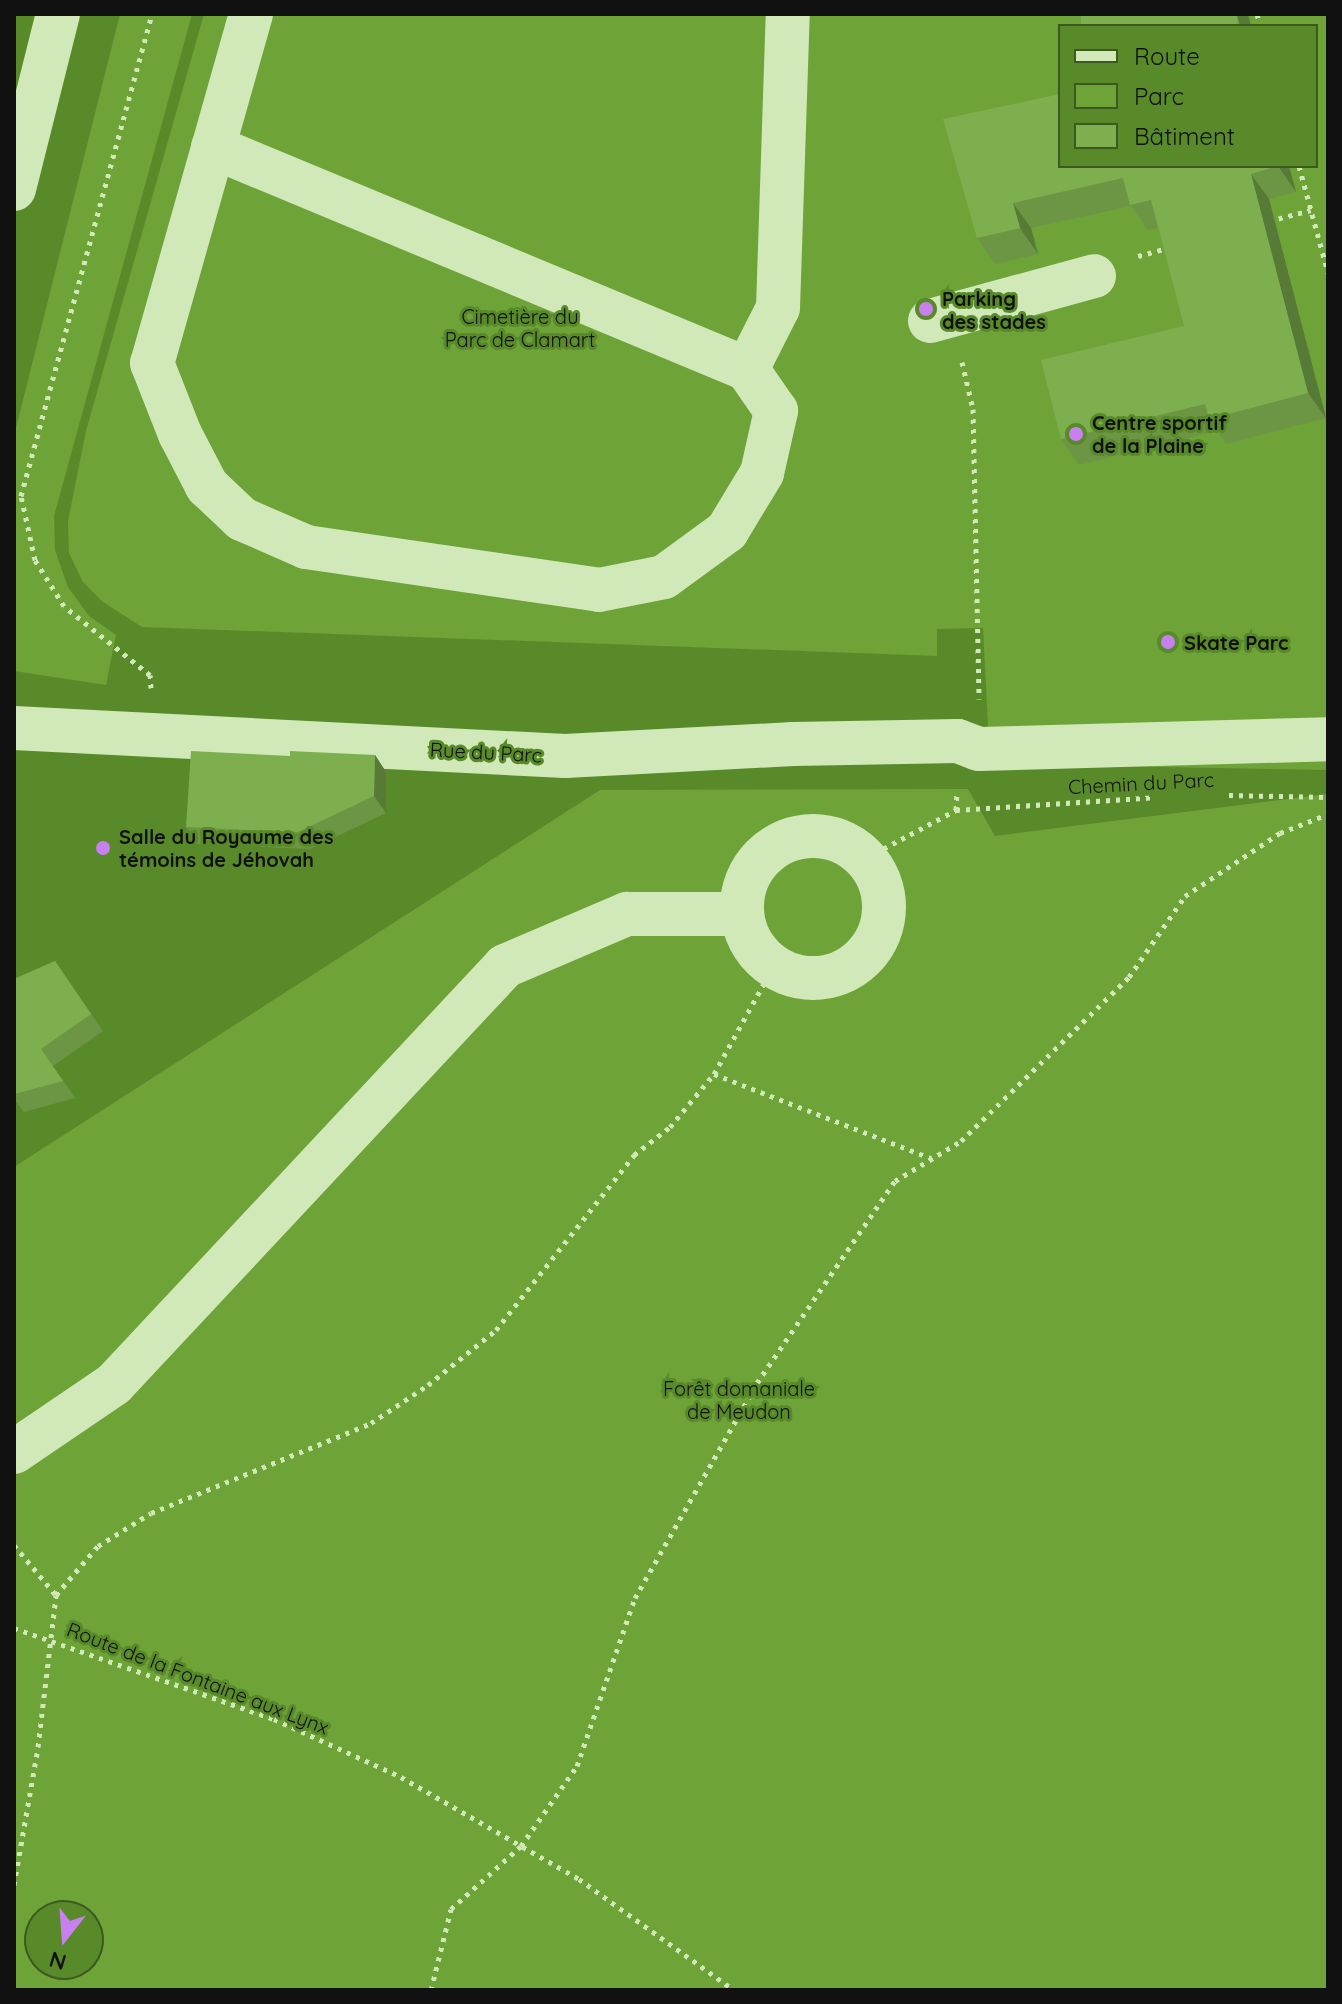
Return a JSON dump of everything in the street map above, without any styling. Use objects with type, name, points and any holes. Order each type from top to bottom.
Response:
[{"type":"street","points":[[14,189],[58,14]]},
{"type":"street","points":[[213,147],[747,369],[776,411],[762,473],[727,531],[664,577],[599,590],[306,547],[242,519],[207,486],[180,434],[152,363],[213,147],[251,14]]},
{"type":"street","points":[[747,369],[778,308],[788,14]]},
{"type":"street","points":[[930,321],[1094,276]]},
{"type":"street","name":"Rue du Parc","points":[[14,728],[565,756],[793,744],[958,741],[979,749],[1328,739]]},
{"type":"street","points":[[805,836],[828,836],[849,844],[866,858],[879,878],[885,901],[883,925],[873,947],[856,964],[835,975],[813,979],[773,967],[747,934],[742,914],[743,891],[751,870],[765,853],[784,841],[805,836]]},
{"type":"street","points":[[14,1452],[114,1384],[505,966],[627,914],[742,914]]},
{"type":"path","points":[[152,14],[21,496],[35,560],[64,606],[150,675],[153,735]]},
{"type":"path","points":[[1300,168],[1328,273]]},
{"type":"path","points":[[1266,221],[1311,210]]},
{"type":"path","points":[[1133,257],[1177,245]]},
{"type":"path","points":[[960,356],[973,409],[979,628]]},
{"type":"path","name":"Chemin du Parc","points":[[1220,794],[1328,797]]},
{"type":"path","name":"Chemin du Parc","points":[[866,858],[956,810],[1157,797]]},
{"type":"path","points":[[431,1990],[451,1909],[521,1846],[577,1766],[635,1598],[757,1383],[895,1181],[961,1141],[1129,977],[1185,896],[1280,833],[1328,814]]},
{"type":"path","points":[[14,1885],[38,1747],[56,1595],[98,1546],[151,1513],[371,1423],[428,1385],[496,1330],[634,1155],[670,1127],[714,1074],[773,967]]},
{"type":"path","points":[[714,1074],[932,1159]]},
{"type":"path","points":[[14,1545],[56,1595]]},
{"type":"path","name":"Route de la Fontaine aux Lynx","points":[[14,1628],[274,1719],[401,1777],[579,1879],[734,1990]]},
{"type":"green space","points":[[120,14],[192,14],[54,516],[55,550],[68,587],[89,616],[116,635],[106,685],[14,671],[14,436]]},
{"type":"green space","name":"Cimetière du Parc de Clamart","points":[[204,14],[1328,14],[1328,770],[990,764],[983,628],[937,629],[937,656],[142,627],[103,602],[83,582],[69,553],[68,521],[86,431]]},
{"type":"green space","name":"Forêt domaniale de Meudon","points":[[968,789],[995,836],[1328,794],[1328,1990],[14,1990],[14,1167],[600,790]]},
{"type":"building","points":[[1081,14],[1237,14],[1237,24],[1081,24]]},
{"type":"building","points":[[1058,94],[1058,168],[1271,168],[1251,174],[1308,393],[1209,419],[1205,404],[1061,439],[1041,360],[1184,326],[1151,200],[1130,205],[1123,178],[1013,203],[1020,228],[977,238],[943,119]]},
{"type":"building","points":[[191,751],[290,756],[290,751],[375,755],[374,796],[298,832],[186,827]]},
{"type":"building","points":[[55,961],[91,1014],[41,1049],[63,1081],[14,1094],[14,979]]},
{"type":"place","name":"Parking des stades","points":[[926,309]]},
{"type":"place","name":"Centre sportif de la Plaine","points":[[1076,434]]},
{"type":"place","name":"Skate Parc","points":[[1168,642]]},
{"type":"place","name":"Salle du Royaume des témoins de Jéhovah","points":[[103,848]]}]
